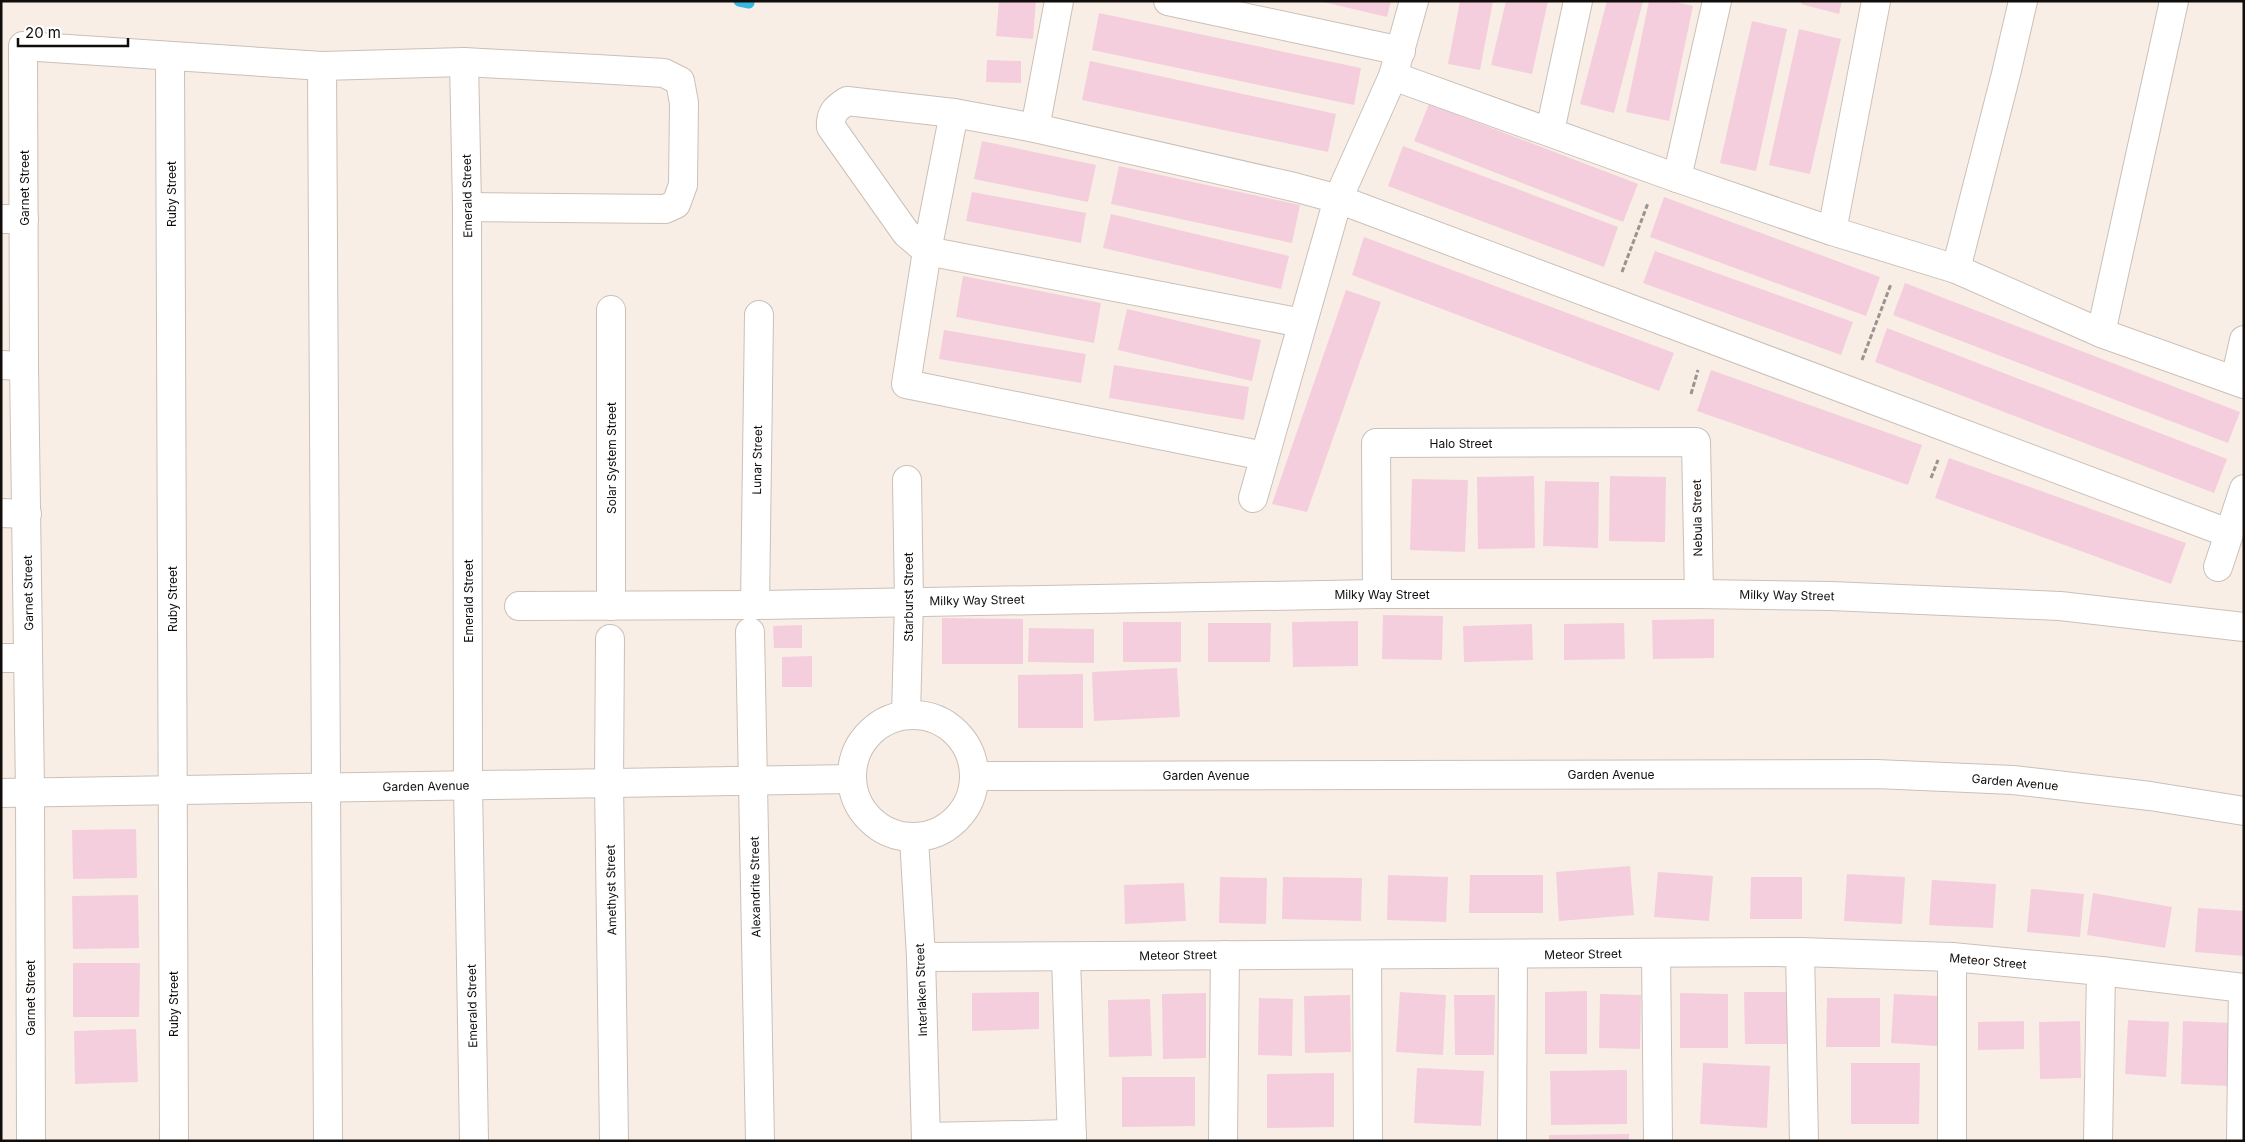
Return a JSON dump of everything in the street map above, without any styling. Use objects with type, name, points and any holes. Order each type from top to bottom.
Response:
[{"type":"street","points":[[1035,128],[1059,1]]},
{"type":"street","points":[[1168,1],[1397,63],[1550,131],[1668,175],[1902,253],[1956,269],[2101,333],[2239,382],[2244,340]]},
{"type":"street","points":[[1253,498],[1338,199],[1397,63],[1414,1]]},
{"type":"street","points":[[1550,131],[1578,1]]},
{"type":"street","points":[[1668,175],[1717,1]]},
{"type":"street","points":[[1832,230],[1876,1]]},
{"type":"street","points":[[1956,269],[2023,1]]},
{"type":"street","points":[[2101,333],[2174,1]]},
{"type":"street","name":"Garnet Street","points":[[30,1141],[28,658],[14,513],[12,77],[23,46],[170,57]]},
{"type":"street","points":[[170,57],[322,66],[464,62],[664,73],[680,81],[684,103],[683,185],[676,204],[665,209],[467,207]]},
{"type":"street","name":"Ruby Street","points":[[170,57],[174,1141]]},
{"type":"street","name":"Emerald Street","points":[[464,62],[467,207],[468,785],[474,1141]]},
{"type":"street","points":[[322,66],[328,1141]]},
{"type":"street","points":[[1302,322],[927,251],[906,232],[831,127],[831,117],[836,108],[847,101],[954,113],[1035,128],[1294,187],[1338,199],[2228,533]]},
{"type":"street","points":[[954,113],[927,251],[906,384],[1264,456]]},
{"type":"street","name":"Solar System Street","points":[[611,310],[611,606]]},
{"type":"street","name":"Lunar Street","points":[[756,605],[758,314]]},
{"type":"street","name":"Halo Street","points":[[1376,594],[1376,443],[1696,442]]},
{"type":"street","name":"Nebula Street","points":[[1696,442],[1699,594]]},
{"type":"street","name":"Starburst Street","points":[[906,714],[909,601],[907,480]]},
{"type":"street","points":[[2218,567],[2244,489]]},
{"type":"street","name":"Milky Way Street","points":[[519,606],[756,605],[1376,594],[1699,594],[1831,596],[2060,606],[2244,627]]},
{"type":"street","name":"Alexandrite Street","points":[[750,632],[760,1141]]},
{"type":"street","name":"Amethyst Street","points":[[610,639],[609,783],[614,1141]]},
{"type":"street","points":[[1,658],[28,658]]},
{"type":"street","points":[[906,714],[927,716],[946,724],[962,738],[972,756],[975,776],[971,800],[958,820],[938,834],[914,838],[896,836],[879,828],[864,814],[855,798],[852,778],[855,756],[867,736],[884,721],[906,714]]},
{"type":"street","name":"Garden Avenue","points":[[975,776],[1876,774],[2013,780],[2150,796],[2244,811]]},
{"type":"street","name":"Garden Avenue","points":[[1,793],[852,778]]},
{"type":"street","name":"Interlaken Street","points":[[914,838],[921,957],[926,1139]]},
{"type":"street","points":[[1800,952],[1804,1141]]},
{"type":"street","name":"Meteor Street","points":[[921,957],[1800,952],[1952,958],[2100,971],[2243,988]]},
{"type":"street","points":[[1656,953],[1658,1141]]},
{"type":"street","points":[[1223,1141],[1225,955]]},
{"type":"street","points":[[1367,955],[1368,1141]]},
{"type":"street","points":[[1512,1141],[1513,955]]},
{"type":"street","points":[[926,1139],[1072,1137],[1066,956]]},
{"type":"street","points":[[1952,958],[1952,1141]]},
{"type":"street","points":[[2098,1141],[2100,971]]},
{"type":"street","points":[[2241,1141],[2243,988]]},
{"type":"path","points":[[1611,302],[1668,175]]},
{"type":"path","points":[[1851,392],[1902,253]]},
{"type":"building","points":[[999,1],[1036,1],[1033,39],[996,36]]},
{"type":"building","points":[[1319,1],[1391,1],[1387,17]]},
{"type":"building","points":[[1460,1],[1493,1],[1480,70],[1448,64]]},
{"type":"building","points":[[1506,1],[1548,1],[1532,74],[1491,65]]},
{"type":"building","points":[[1607,1],[1643,1],[1614,113],[1580,104]]},
{"type":"building","points":[[1649,1],[1672,1],[1693,6],[1669,121],[1626,112]]},
{"type":"building","points":[[1802,1],[1842,1],[1839,14],[1801,4]]},
{"type":"building","points":[[1099,13],[1361,68],[1354,105],[1092,50]]},
{"type":"building","points":[[1752,21],[1787,29],[1756,171],[1720,163]]},
{"type":"building","points":[[1799,29],[1841,39],[1810,174],[1769,165]]},
{"type":"building","points":[[987,60],[1021,61],[1021,83],[986,82]]},
{"type":"building","points":[[1090,61],[1336,114],[1328,152],[1082,100]]},
{"type":"building","points":[[1429,104],[1638,184],[1623,222],[1414,141]]},
{"type":"building","points":[[982,141],[1096,165],[1088,202],[974,179]]},
{"type":"building","points":[[1403,146],[1618,227],[1604,267],[1388,186]]},
{"type":"building","points":[[1119,166],[1300,205],[1292,243],[1111,204]]},
{"type":"building","points":[[972,192],[1086,213],[1081,243],[966,221]]},
{"type":"building","points":[[1664,197],[1880,277],[1866,316],[1650,237]]},
{"type":"building","points":[[1111,214],[1289,256],[1281,289],[1103,248]]},
{"type":"building","points":[[1364,237],[1674,353],[1659,391],[1352,275]]},
{"type":"building","points":[[1655,251],[1853,322],[1841,355],[1643,283]]},
{"type":"building","points":[[963,276],[1101,303],[1094,343],[956,317]]},
{"type":"building","points":[[1905,283],[2240,412],[2228,443],[1893,315]]},
{"type":"building","points":[[1346,290],[1381,302],[1307,512],[1272,504]]},
{"type":"building","points":[[1127,309],[1261,340],[1252,381],[1118,350]]},
{"type":"building","points":[[1887,328],[2227,459],[2214,493],[1875,362]]},
{"type":"building","points":[[944,330],[1086,354],[1081,383],[939,359]]},
{"type":"building","points":[[1114,365],[1249,387],[1244,420],[1109,398]]},
{"type":"building","points":[[1711,370],[1922,445],[1908,485],[1697,411]]},
{"type":"building","points":[[1949,458],[2186,543],[2171,584],[1935,498]]},
{"type":"building","points":[[1534,476],[1535,548],[1478,549],[1477,477]]},
{"type":"building","points":[[1610,476],[1666,477],[1665,542],[1609,541]]},
{"type":"building","points":[[1412,479],[1468,480],[1465,552],[1410,550]]},
{"type":"building","points":[[1545,481],[1599,482],[1598,548],[1543,546]]},
{"type":"building","points":[[1383,615],[1443,616],[1442,660],[1382,659]]},
{"type":"building","points":[[942,618],[1023,619],[1023,664],[942,664]]},
{"type":"building","points":[[1714,619],[1714,658],[1653,659],[1652,620]]},
{"type":"building","points":[[1358,621],[1358,666],[1293,667],[1292,622]]},
{"type":"building","points":[[1123,622],[1181,622],[1181,662],[1123,662]]},
{"type":"building","points":[[1208,623],[1271,623],[1270,662],[1208,662]]},
{"type":"building","points":[[1624,623],[1625,659],[1564,660],[1564,624]]},
{"type":"building","points":[[1532,624],[1533,660],[1464,662],[1463,626]]},
{"type":"building","points":[[802,625],[802,648],[774,648],[773,626]]},
{"type":"building","points":[[1029,628],[1094,629],[1094,663],[1028,662]]},
{"type":"building","points":[[812,656],[812,687],[782,687],[782,657]]},
{"type":"building","points":[[1177,668],[1180,717],[1094,721],[1092,672]]},
{"type":"building","points":[[1083,674],[1083,728],[1018,728],[1018,675]]},
{"type":"building","points":[[136,829],[137,878],[73,879],[72,830]]},
{"type":"building","points":[[1630,866],[1634,915],[1559,921],[1556,872]]},
{"type":"building","points":[[1658,872],[1713,876],[1709,921],[1654,917]]},
{"type":"building","points":[[1847,874],[1905,877],[1902,924],[1844,921]]},
{"type":"building","points":[[1388,875],[1448,877],[1446,922],[1387,920]]},
{"type":"building","points":[[1470,875],[1543,875],[1543,913],[1469,913]]},
{"type":"building","points":[[1220,877],[1267,878],[1266,924],[1219,923]]},
{"type":"building","points":[[1283,877],[1362,878],[1361,921],[1282,919]]},
{"type":"building","points":[[1751,877],[1802,877],[1802,919],[1750,919]]},
{"type":"building","points":[[1932,880],[1996,884],[1993,928],[1929,925]]},
{"type":"building","points":[[1184,883],[1186,921],[1125,924],[1124,885]]},
{"type":"building","points":[[2031,889],[2084,894],[2080,937],[2027,932]]},
{"type":"building","points":[[2093,893],[2172,907],[2165,948],[2087,935]]},
{"type":"building","points":[[138,895],[139,948],[73,949],[72,896]]},
{"type":"building","points":[[2198,908],[2244,911],[2244,956],[2195,952]]},
{"type":"building","points":[[73,963],[140,963],[139,1017],[73,1017]]},
{"type":"building","points":[[1587,991],[1587,1054],[1545,1054],[1545,992]]},
{"type":"building","points":[[1039,992],[1039,1029],[972,1031],[972,993]]},
{"type":"building","points":[[1400,992],[1446,995],[1443,1055],[1396,1052]]},
{"type":"building","points":[[1744,992],[1788,992],[1789,1044],[1745,1044]]},
{"type":"building","points":[[1206,993],[1206,1058],[1163,1059],[1162,994]]},
{"type":"building","points":[[1680,993],[1728,994],[1728,1048],[1680,1048]]},
{"type":"building","points":[[1600,994],[1641,995],[1640,1049],[1599,1048]]},
{"type":"building","points":[[1894,994],[1939,996],[1937,1046],[1891,1043]]},
{"type":"building","points":[[1350,995],[1351,1052],[1305,1053],[1304,996]]},
{"type":"building","points":[[1454,995],[1495,995],[1494,1055],[1455,1055]]},
{"type":"building","points":[[1259,998],[1293,999],[1292,1056],[1258,1055]]},
{"type":"building","points":[[1827,998],[1880,998],[1880,1047],[1826,1047]]},
{"type":"building","points":[[1150,999],[1152,1056],[1109,1057],[1108,1000]]},
{"type":"building","points":[[2128,1020],[2169,1022],[2166,1077],[2125,1074]]},
{"type":"building","points":[[2024,1021],[2024,1049],[1978,1050],[1978,1022]]},
{"type":"building","points":[[2080,1021],[2081,1078],[2040,1079],[2039,1022]]},
{"type":"building","points":[[2183,1021],[2232,1023],[2230,1086],[2181,1084]]},
{"type":"building","points":[[136,1029],[138,1082],[75,1084],[74,1031]]},
{"type":"building","points":[[1703,1063],[1770,1066],[1767,1128],[1700,1124]]},
{"type":"building","points":[[1851,1063],[1920,1063],[1919,1124],[1851,1124]]},
{"type":"building","points":[[1417,1068],[1484,1071],[1481,1126],[1414,1123]]},
{"type":"building","points":[[1627,1070],[1627,1124],[1551,1125],[1550,1071]]},
{"type":"building","points":[[1334,1073],[1334,1127],[1267,1128],[1267,1074]]},
{"type":"building","points":[[1122,1077],[1195,1077],[1195,1126],[1122,1127]]},
{"type":"building","points":[[1629,1134],[1629,1141],[1549,1141],[1549,1135]]},
{"type":"waterway","points":[[739,1],[749,3]]}]
